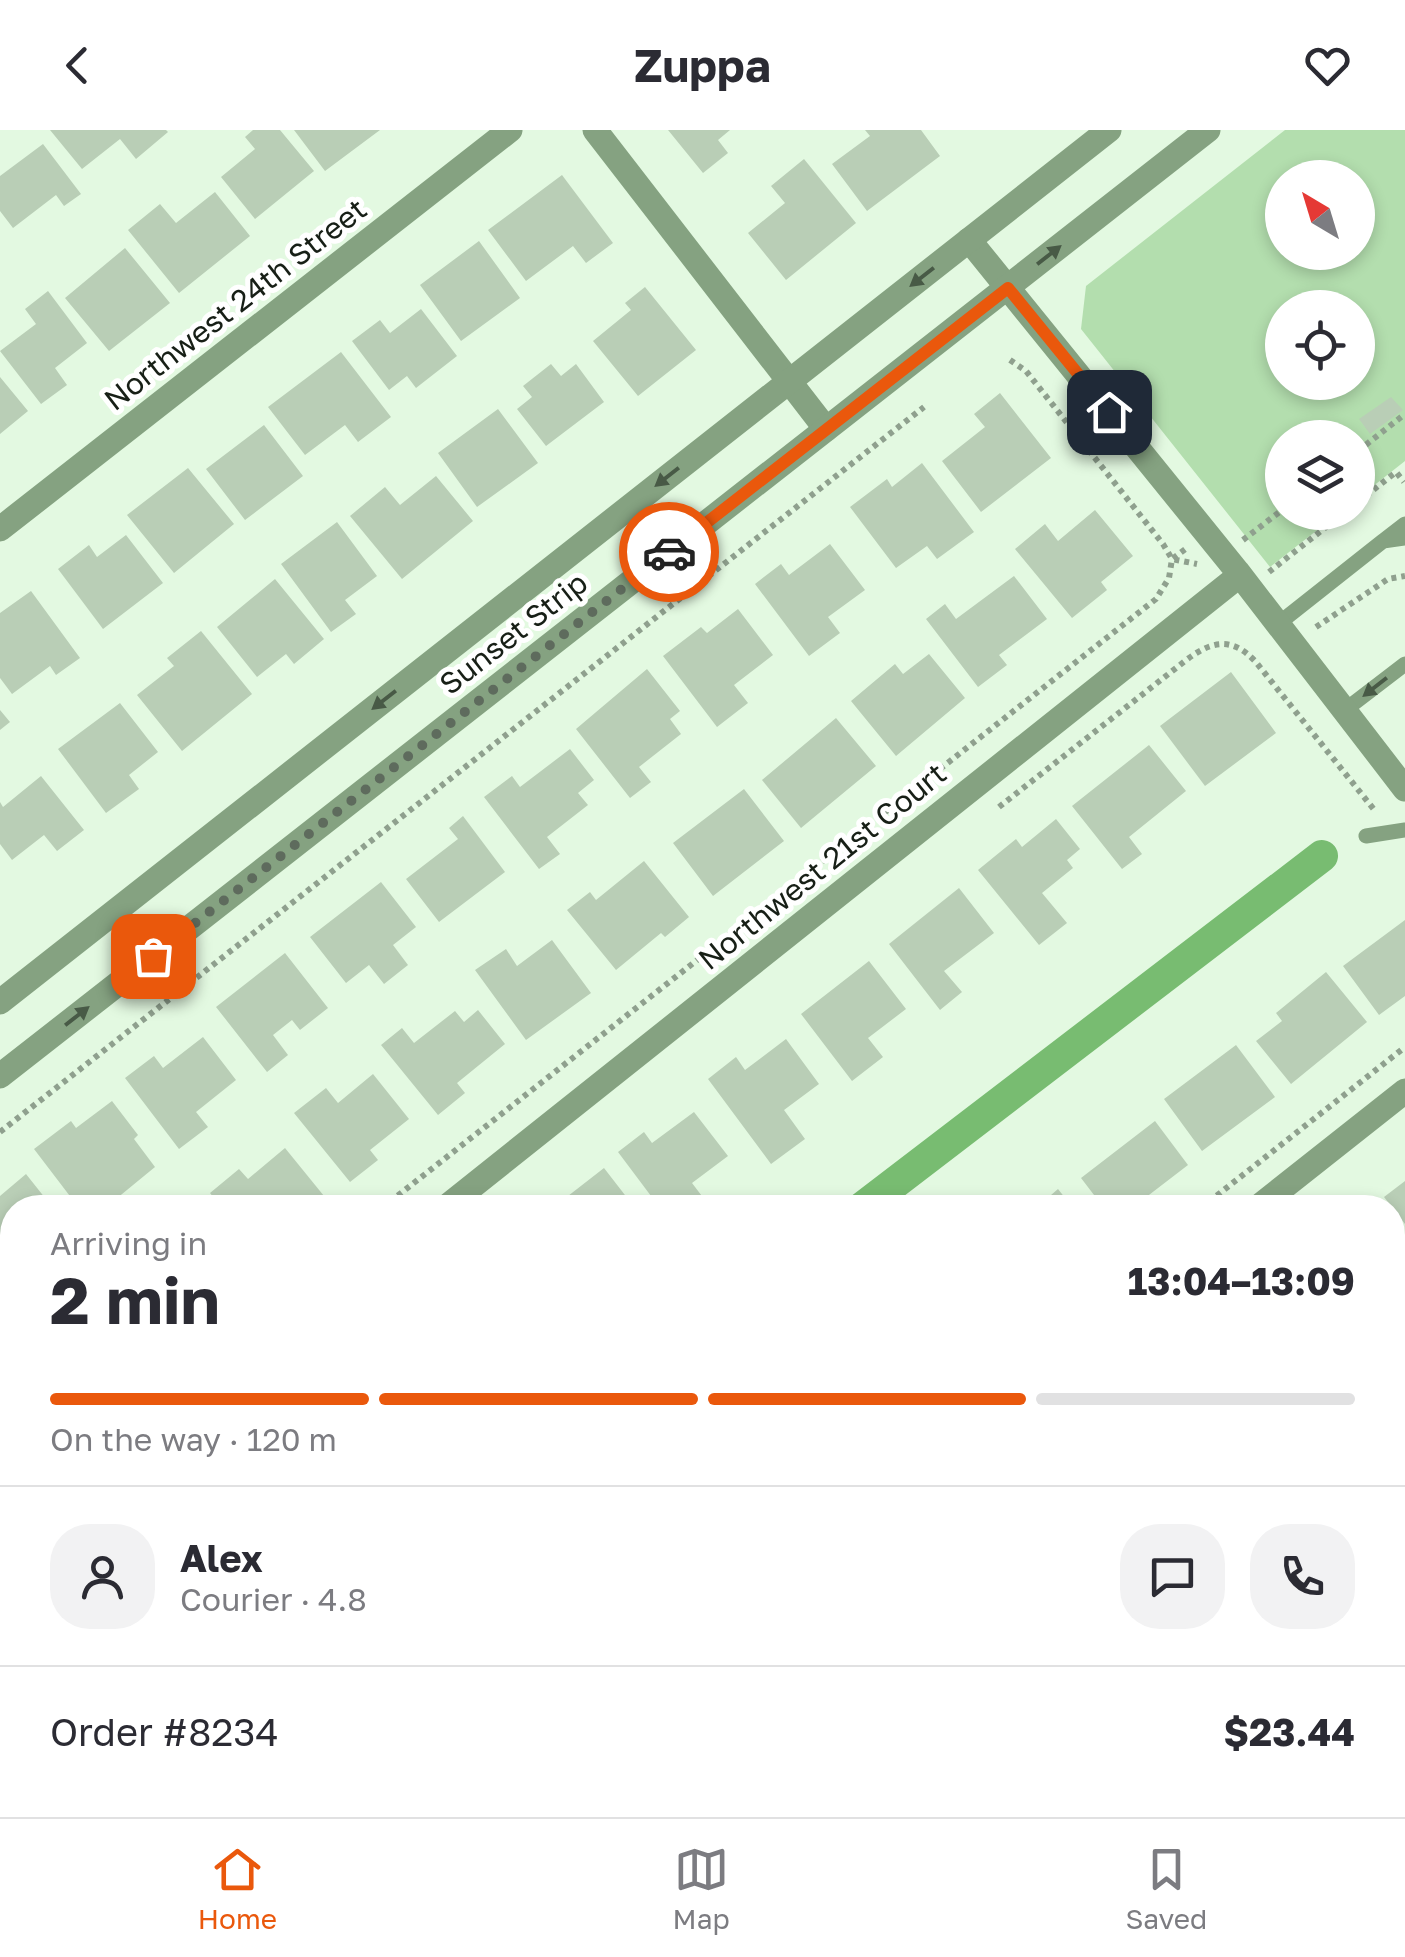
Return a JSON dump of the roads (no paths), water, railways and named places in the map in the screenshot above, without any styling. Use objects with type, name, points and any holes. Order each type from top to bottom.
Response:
[{"type":"street","name":"Northwest 24th Street","points":[[0,529],[510,130]]},
{"type":"street","points":[[595,130],[826,429]]},
{"type":"street","name":"Sunset Strip","points":[[0,1002],[1109,130]]},
{"type":"street","name":"Sunset Strip","points":[[0,1076],[1208,130]]},
{"type":"street","points":[[969,240],[1240,575],[1405,789]]},
{"type":"street","name":"Northwest 21st Court","points":[[461,1195],[1240,575]]},
{"type":"street","points":[[1273,1195],[1405,1091]]},
{"type":"lane","points":[[1278,624],[1405,524]]},
{"type":"lane","points":[[1383,541],[1405,538]]},
{"type":"lane","points":[[1345,710],[1405,664]]},
{"type":"lane","points":[[1366,836],[1398,831]]},
{"type":"waterway","points":[[879,1195],[1322,856]]}]
